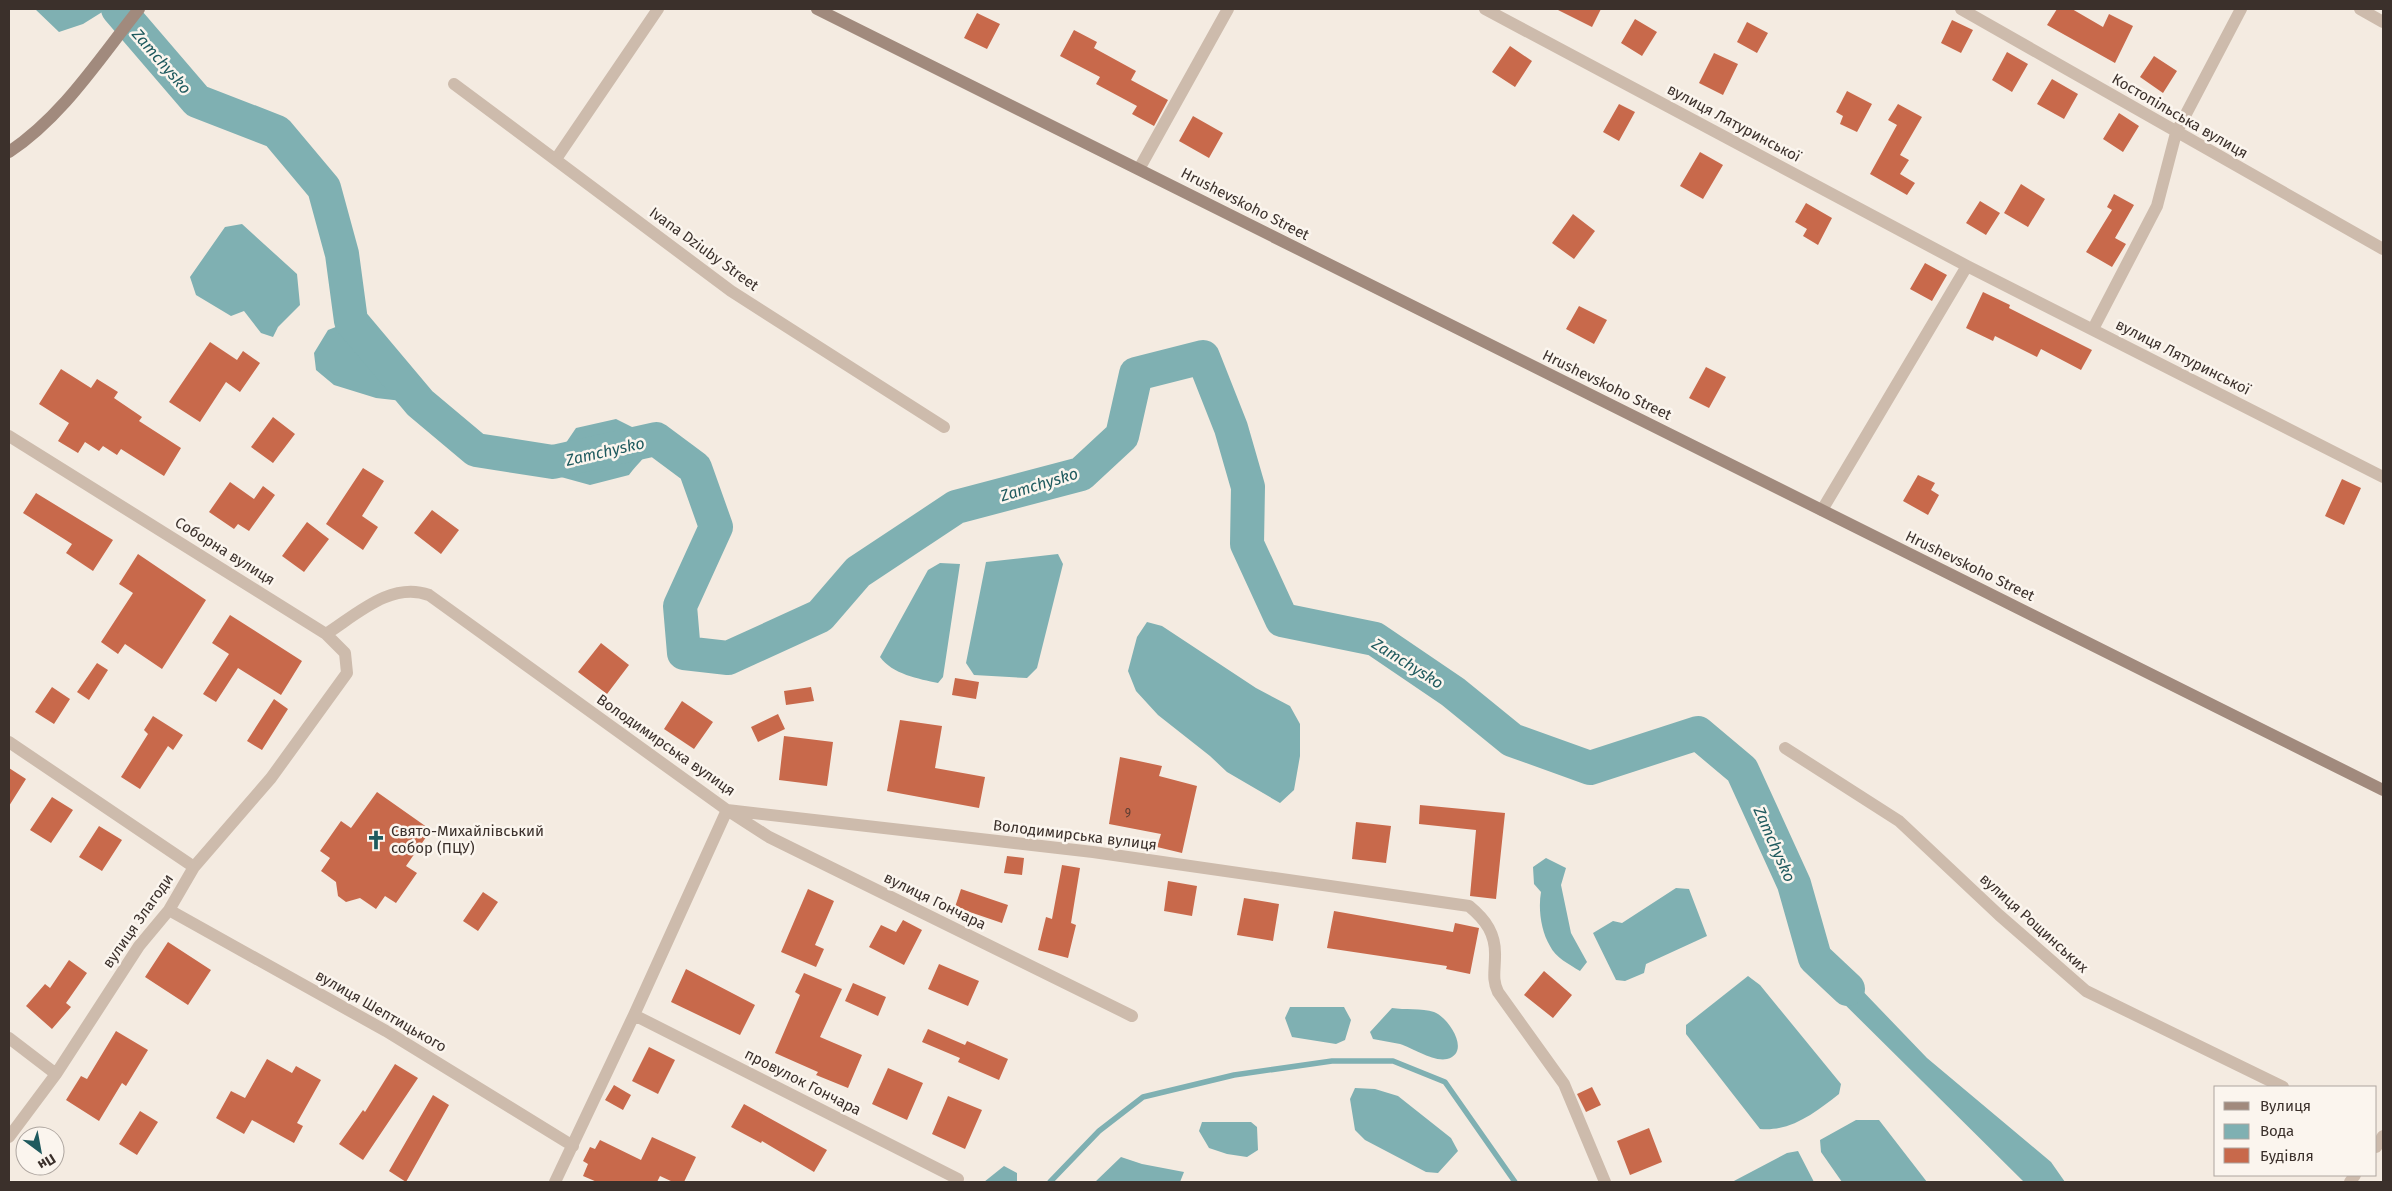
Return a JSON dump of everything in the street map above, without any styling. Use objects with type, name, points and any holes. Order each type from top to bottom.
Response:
[{"type":"street","points":[[9,152],[32,136],[78,88],[139,9]]},
{"type":"street","points":[[556,158],[658,9]]},
{"type":"street","name":"Hrushevskoho Street","points":[[818,9],[2383,790]]},
{"type":"street","points":[[1139,169],[1228,9]]},
{"type":"street","name":"вулиця Лятуринської","points":[[1486,9],[1967,266],[2383,477]]},
{"type":"street","name":"Костопільська вулиця","points":[[1961,9],[2383,249]]},
{"type":"street","points":[[2093,329],[2157,206],[2176,133],[2241,9]]},
{"type":"street","points":[[2360,9],[2383,22]]},
{"type":"street","name":"Ivana Dziuby Street","points":[[454,84],[556,158],[731,292],[944,427]]},
{"type":"street","points":[[1822,510],[1967,266]]},
{"type":"street","name":"Соборна вулиця","points":[[9,436],[326,634]]},
{"type":"street","name":"Володимирська вулиця","points":[[326,634],[394,592],[419,592],[429,595],[727,810],[1093,852],[1469,906],[1482,917],[1492,931],[1495,957],[1494,983],[1498,992],[1564,1084],[1605,1182]]},
{"type":"street","name":"вулиця Злагоди","points":[[9,1137],[56,1074],[139,946],[170,910],[194,868],[271,778],[347,673],[345,653],[326,634]]},
{"type":"street","points":[[9,742],[194,868]]},
{"type":"street","name":"вулиця Рощинських","points":[[1785,748],[1899,821],[1999,915],[2086,991],[2281,1086]]},
{"type":"street","points":[[555,1182],[634,1015],[727,810]]},
{"type":"street","name":"вулиця Гончара","points":[[727,810],[769,837],[1132,1016]]},
{"type":"street","name":"вулиця Шептицького","points":[[170,910],[386,1031],[573,1146]]},
{"type":"street","name":"провулок Гончара","points":[[634,1015],[958,1179]]},
{"type":"street","points":[[9,1038],[56,1074]]},
{"type":"water","points":[[35,9],[107,9],[83,24],[59,32]]},
{"type":"water","points":[[242,224],[297,274],[300,305],[278,327],[273,337],[261,333],[244,311],[231,316],[196,295],[190,277],[225,227]]},
{"type":"water","points":[[351,321],[398,365],[420,403],[376,398],[334,385],[316,370],[314,353],[328,330]]},
{"type":"water","points":[[616,419],[656,439],[629,475],[590,485],[550,474],[553,462],[576,428]]},
{"type":"water","points":[[1058,554],[1063,564],[1037,668],[1027,678],[974,675],[966,663],[986,562]]},
{"type":"water","points":[[940,563],[960,564],[943,677],[938,683],[899,672],[891,668],[880,657],[928,570]]},
{"type":"water","points":[[1147,622],[1162,626],[1256,688],[1290,706],[1300,724],[1300,756],[1294,790],[1280,803],[1227,772],[1210,756],[1158,715],[1136,691],[1128,671],[1137,637]]},
{"type":"water","points":[[1546,858],[1566,868],[1561,885],[1571,933],[1587,962],[1580,971],[1555,954],[1544,934],[1540,913],[1541,892],[1534,884],[1533,867]]},
{"type":"water","points":[[1676,888],[1689,889],[1707,936],[1646,964],[1644,973],[1625,981],[1616,980],[1593,933],[1613,921],[1622,923]]},
{"type":"water","points":[[1829,956],[1927,1058],[2051,1162],[2065,1182],[2024,1182],[1819,979],[1815,958]]},
{"type":"water","points":[[1748,976],[1760,985],[1841,1084],[1839,1094],[1812,1114],[1793,1124],[1782,1127],[1760,1129],[1686,1034],[1686,1025]]},
{"type":"water","points":[[1290,1007],[1344,1007],[1351,1020],[1345,1040],[1336,1044],[1292,1037],[1285,1018]]},
{"type":"water","points":[[1392,1008],[1424,1010],[1440,1015],[1451,1027],[1458,1042],[1454,1055],[1447,1059],[1441,1059],[1400,1044],[1373,1039],[1370,1032]]},
{"type":"water","points":[[1355,1088],[1375,1089],[1398,1096],[1451,1138],[1458,1151],[1438,1173],[1426,1172],[1365,1140],[1355,1130],[1350,1099]]},
{"type":"water","points":[[1856,1120],[1879,1120],[1927,1182],[1842,1182],[1821,1152],[1820,1140]]},
{"type":"water","points":[[1202,1122],[1251,1122],[1257,1127],[1258,1150],[1247,1157],[1227,1154],[1209,1148],[1199,1131]]},
{"type":"water","points":[[1798,1151],[1814,1182],[1732,1182],[1787,1153]]},
{"type":"water","points":[[1121,1157],[1142,1164],[1184,1172],[1180,1182],[1095,1182]]},
{"type":"water","points":[[1004,1166],[1017,1173],[1017,1182],[984,1182]]},
{"type":"building","points":[[1556,9],[1601,9],[1592,27]]},
{"type":"building","points":[[2057,9],[2072,9],[2103,27],[2109,14],[2133,26],[2115,63],[2047,25]]},
{"type":"building","points":[[977,13],[1000,24],[987,49],[964,38]]},
{"type":"building","points":[[1635,19],[1657,32],[1642,56],[1621,43]]},
{"type":"building","points":[[1952,20],[1973,30],[1961,53],[1941,43]]},
{"type":"building","points":[[1747,22],[1768,33],[1757,53],[1737,42]]},
{"type":"building","points":[[1074,30],[1097,42],[1094,48],[1136,71],[1131,80],[1168,100],[1154,126],[1132,114],[1137,106],[1096,84],[1100,77],[1060,56]]},
{"type":"building","points":[[1510,46],[1532,61],[1515,87],[1492,72]]},
{"type":"building","points":[[2007,52],[2028,64],[2012,92],[1992,80]]},
{"type":"building","points":[[1714,53],[1738,64],[1723,95],[1699,83]]},
{"type":"building","points":[[2154,56],[2177,71],[2163,93],[2140,77]]},
{"type":"building","points":[[2052,79],[2078,94],[2064,119],[2037,104]]},
{"type":"building","points":[[1847,91],[1872,104],[1857,132],[1840,124],[1843,116],[1836,112]]},
{"type":"building","points":[[1619,104],[1635,112],[1619,141],[1603,132]]},
{"type":"building","points":[[1898,104],[1922,117],[1900,155],[1909,160],[1900,174],[1915,183],[1907,195],[1870,174],[1897,125],[1888,120]]},
{"type":"building","points":[[2119,113],[2139,126],[2123,152],[2103,139]]},
{"type":"building","points":[[1193,116],[1223,133],[1209,158],[1179,141]]},
{"type":"building","points":[[1700,152],[1723,165],[1703,199],[1680,186]]},
{"type":"building","points":[[2021,184],[2045,199],[2028,227],[2004,213]]},
{"type":"building","points":[[2114,194],[2134,205],[2115,238],[2126,244],[2112,267],[2086,252],[2112,210],[2107,207]]},
{"type":"building","points":[[1980,201],[2000,213],[1986,235],[1966,223]]},
{"type":"building","points":[[1806,203],[1832,218],[1818,245],[1803,236],[1807,229],[1795,222]]},
{"type":"building","points":[[1573,214],[1595,231],[1574,259],[1552,243]]},
{"type":"building","points":[[1925,263],[1947,275],[1932,301],[1910,289]]},
{"type":"building","points":[[1983,292],[2010,305],[2009,308],[2092,350],[2081,370],[2041,349],[2037,357],[1995,336],[1993,341],[1966,328]]},
{"type":"building","points":[[1579,306],[1607,320],[1594,344],[1566,329]]},
{"type":"building","points":[[210,342],[237,360],[243,351],[260,363],[240,392],[226,382],[200,422],[169,402]]},
{"type":"building","points":[[1706,367],[1726,377],[1709,408],[1689,398]]},
{"type":"building","points":[[61,369],[91,388],[97,379],[118,392],[114,398],[142,417],[139,421],[181,448],[164,476],[121,449],[117,455],[103,446],[99,451],[85,442],[78,453],[58,441],[69,423],[39,404]]},
{"type":"building","points":[[273,417],[295,434],[273,463],[251,447]]},
{"type":"building","points":[[363,468],[384,481],[362,516],[378,527],[363,550],[326,524]]},
{"type":"building","points":[[1918,475],[1935,483],[1931,490],[1939,495],[1928,515],[1903,501]]},
{"type":"building","points":[[2342,479],[2361,488],[2344,525],[2325,516]]},
{"type":"building","points":[[230,482],[254,499],[263,486],[275,495],[249,531],[238,524],[234,529],[209,512]]},
{"type":"building","points":[[36,493],[113,540],[93,571],[66,553],[72,544],[23,513]]},
{"type":"building","points":[[432,510],[459,530],[441,554],[414,533]]},
{"type":"building","points":[[307,522],[329,539],[304,572],[282,556]]},
{"type":"building","points":[[138,554],[206,600],[162,669],[125,644],[118,654],[101,642],[133,593],[119,584]]},
{"type":"building","points":[[230,615],[302,661],[281,695],[238,668],[216,702],[203,694],[229,654],[212,643]]},
{"type":"building","points":[[601,643],[629,665],[607,694],[578,672]]},
{"type":"building","points":[[97,663],[108,670],[89,700],[77,692]]},
{"type":"building","points":[[955,678],[979,682],[976,699],[952,695]]},
{"type":"building","points":[[52,687],[70,699],[54,724],[35,712]]},
{"type":"building","points":[[811,687],[814,701],[786,705],[784,691]]},
{"type":"building","points":[[274,699],[288,709],[262,750],[247,741]]},
{"type":"building","points":[[682,701],[713,722],[694,749],[664,729]]},
{"type":"building","points":[[778,714],[785,729],[758,742],[751,727]]},
{"type":"building","points":[[153,716],[183,735],[173,750],[168,746],[140,789],[121,777],[148,734],[144,730]]},
{"type":"building","points":[[900,720],[942,726],[935,768],[985,777],[979,808],[887,791]]},
{"type":"building","points":[[784,736],[833,742],[827,786],[779,780]]},
{"type":"building","points":[[1120,757],[1162,766],[1159,776],[1197,786],[1182,853],[1157,847],[1161,834],[1109,824]]},
{"type":"building","points":[[9,768],[26,779],[9,806]]},
{"type":"building","name":"Свято-Михайлівський собор (ПЦУ)","points":[[377,792],[431,830],[406,866],[417,873],[396,903],[385,896],[376,909],[360,898],[346,902],[338,896],[336,882],[321,871],[330,858],[320,851],[341,821],[351,828]]},
{"type":"building","points":[[52,797],[73,810],[51,843],[30,830]]},
{"type":"building","points":[[1420,805],[1505,813],[1496,899],[1470,896],[1476,830],[1419,824]]},
{"type":"building","points":[[1356,822],[1391,826],[1386,863],[1352,859]]},
{"type":"building","points":[[99,826],[122,840],[102,871],[79,857]]},
{"type":"building","points":[[1007,856],[1024,858],[1022,875],[1004,873]]},
{"type":"building","points":[[1062,865],[1080,868],[1071,923],[1076,925],[1068,958],[1038,950],[1046,917],[1052,919]]},
{"type":"building","points":[[1168,881],[1197,886],[1192,916],[1164,911]]},
{"type":"building","points":[[808,889],[834,901],[815,945],[824,949],[816,967],[781,952]]},
{"type":"building","points":[[961,889],[1008,905],[1002,923],[955,907]]},
{"type":"building","points":[[483,892],[498,902],[478,931],[463,921]]},
{"type":"building","points":[[1244,898],[1279,904],[1273,941],[1237,935]]},
{"type":"building","points":[[1334,911],[1453,932],[1455,923],[1479,928],[1470,974],[1446,969],[1447,966],[1327,948]]},
{"type":"building","points":[[903,920],[922,930],[904,965],[869,947],[881,925],[896,932]]},
{"type":"building","points":[[168,942],[211,970],[188,1005],[145,977]]},
{"type":"building","points":[[69,960],[87,973],[66,1003],[71,1007],[52,1029],[26,1006],[45,984],[50,988]]},
{"type":"building","points":[[939,964],[979,981],[968,1006],[928,989]]},
{"type":"building","points":[[686,969],[755,1005],[740,1035],[671,1002]]},
{"type":"building","points":[[1544,971],[1572,995],[1553,1018],[1524,995]]},
{"type":"building","points":[[804,973],[842,989],[820,1037],[862,1055],[848,1088],[816,1075],[818,1072],[775,1053],[800,995],[795,992]]},
{"type":"building","points":[[853,983],[886,997],[878,1016],[845,1001]]},
{"type":"building","points":[[928,1029],[965,1045],[967,1041],[1008,1059],[999,1080],[958,1062],[960,1058],[922,1042]]},
{"type":"building","points":[[116,1031],[148,1050],[126,1086],[122,1083],[99,1121],[66,1100],[81,1076],[87,1079]]},
{"type":"building","points":[[649,1047],[675,1060],[658,1094],[632,1081]]},
{"type":"building","points":[[267,1059],[292,1073],[296,1066],[321,1080],[297,1123],[303,1126],[294,1143],[252,1120],[244,1134],[216,1118],[231,1091],[245,1098]]},
{"type":"building","points":[[395,1064],[418,1078],[363,1160],[339,1144],[363,1110],[365,1112]]},
{"type":"building","points":[[888,1068],[923,1083],[907,1120],[872,1104]]},
{"type":"building","points":[[614,1085],[631,1095],[623,1110],[605,1100]]},
{"type":"building","points":[[1592,1087],[1601,1105],[1586,1112],[1577,1094]]},
{"type":"building","points":[[433,1095],[449,1105],[406,1182],[389,1171]]},
{"type":"building","points":[[948,1096],[982,1110],[965,1149],[932,1134]]},
{"type":"building","points":[[744,1104],[827,1150],[814,1172],[762,1141],[761,1143],[731,1127]]},
{"type":"building","points":[[140,1111],[158,1122],[137,1155],[119,1144]]},
{"type":"building","points":[[1649,1128],[1662,1162],[1630,1175],[1617,1141]]},
{"type":"building","points":[[652,1137],[696,1157],[684,1182],[673,1182],[660,1176],[657,1182],[597,1182],[583,1176],[588,1164],[583,1161],[590,1147],[595,1149],[600,1140],[641,1160]]},
{"type":"waterway","name":"Zamchysko","points":[[118,9],[197,101],[277,132],[324,188],[342,254],[351,321],[420,403],[476,450],[553,462],[656,439],[695,468],[716,527],[680,606],[684,653],[728,658],[820,616],[858,572],[956,507],[1081,474],[1122,436],[1136,374],[1203,357],[1231,428],[1248,487],[1247,544],[1282,620],[1375,639],[1453,692],[1512,740],[1590,768],[1698,733],[1742,770],[1794,884],[1815,958],[1848,989]]},
{"type":"waterway","points":[[1050,1182],[1099,1131],[1143,1097],[1234,1075],[1332,1061],[1393,1061],[1445,1082],[1515,1182]]},
{"type":"place","name":"Свято-Михайлівський собор (ПЦУ)","points":[[376,840]]}]
